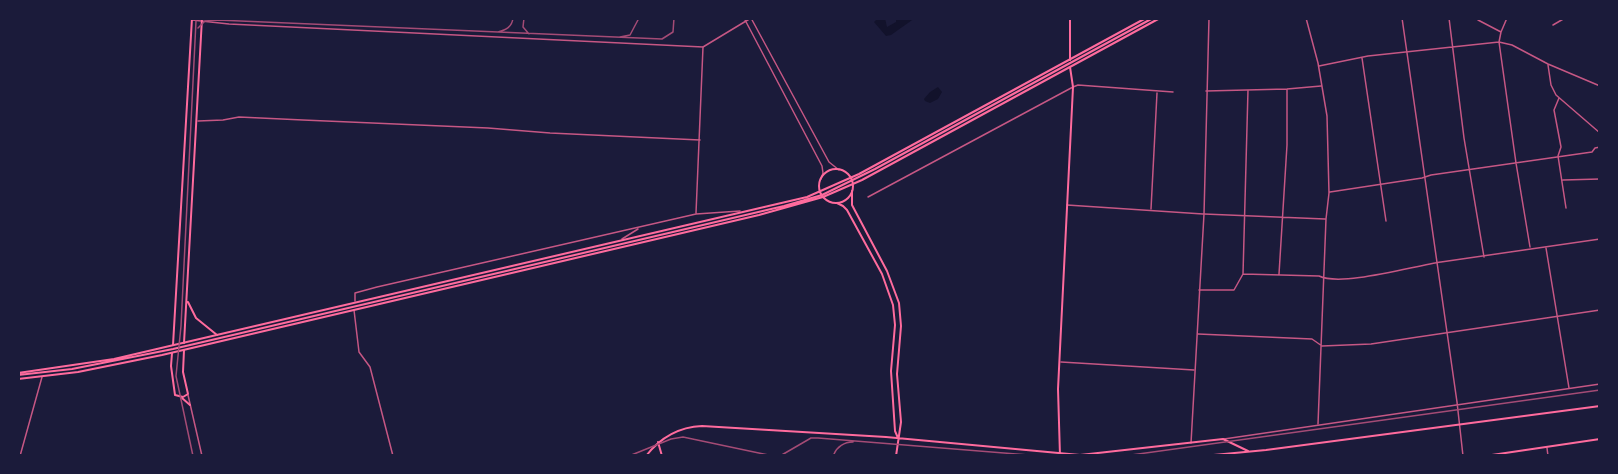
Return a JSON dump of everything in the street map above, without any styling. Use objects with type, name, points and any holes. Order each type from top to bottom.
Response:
[{"type":"main road","points":[[1060,455],[1059,362],[1073,87],[1070,63],[1070,18]]},
{"type":"main road","points":[[1070,63],[1146,18]]},
{"type":"main road","points":[[18,376],[42,375],[173,349],[219,336],[759,215],[822,195],[851,181],[1153,18]]},
{"type":"main road","points":[[184,346],[822,195],[1070,63],[1160,18]]},
{"type":"main road","points":[[190,404],[175,395],[171,366],[192,19]]},
{"type":"main road","points":[[179,397],[188,394],[183,367],[202,20]]},
{"type":"main road","points":[[896,456],[901,422],[897,367],[901,326],[899,303],[891,279],[852,205],[851,181],[845,172],[830,171],[821,179],[822,195],[828,201],[837,203],[847,210],[882,274],[892,301],[895,325],[891,371],[895,430],[898,438]]},
{"type":"main road","points":[[837,203],[846,200],[852,191]]},
{"type":"main road","points":[[355,306],[619,241],[822,195]]},
{"type":"main road","points":[[186,298],[195,318],[219,336]]},
{"type":"main road","points":[[18,376],[173,349]]},
{"type":"main road","points":[[1203,456],[1227,455],[1600,406]]},
{"type":"main road","points":[[646,456],[664,437],[681,429],[702,426],[898,438],[1060,455],[1095,455],[1223,439],[1248,451]]},
{"type":"main road","points":[[1485,456],[1600,439]]},
{"type":"main road","points":[[658,442],[662,456]]},
{"type":"street","points":[[192,19],[703,46],[751,18],[829,162],[839,170]]},
{"type":"street","points":[[1191,443],[1204,214],[1209,18]]},
{"type":"street","points":[[1306,18],[1327,116],[1329,193],[1318,424]]},
{"type":"street","points":[[1402,18],[1458,404],[1463,456]]},
{"type":"street","points":[[1449,18],[1484,256]]},
{"type":"street","points":[[1507,18],[1499,42],[1530,249]]},
{"type":"street","points":[[1553,25],[1565,18]]},
{"type":"street","points":[[745,20],[822,166],[821,179]]},
{"type":"street","points":[[1478,20],[1501,32]]},
{"type":"street","points":[[758,45],[764,42]]},
{"type":"street","points":[[1318,66],[1362,57],[1499,42],[1512,45],[1548,64],[1600,86]]},
{"type":"street","points":[[696,214],[703,46]]},
{"type":"street","points":[[763,54],[769,51]]},
{"type":"street","points":[[1362,57],[1386,221]]},
{"type":"street","points":[[1548,64],[1552,89],[1559,98],[1600,133]]},
{"type":"street","points":[[1206,91],[1322,86]]},
{"type":"street","points":[[868,197],[1073,87],[1173,92]]},
{"type":"street","points":[[1279,274],[1287,145],[1287,89]]},
{"type":"street","points":[[1199,290],[1234,290],[1242,274],[1248,90]]},
{"type":"street","points":[[1151,209],[1157,91]]},
{"type":"street","points":[[1559,98],[1554,110],[1561,147],[1558,156],[1566,208]]},
{"type":"street","points":[[195,121],[239,117],[700,140]]},
{"type":"street","points":[[1329,193],[1470,169],[1592,152],[1595,148],[1600,147]]},
{"type":"street","points":[[1563,180],[1600,179]]},
{"type":"street","points":[[1067,205],[1326,219]]},
{"type":"street","points":[[393,456],[370,367],[359,352],[354,293],[696,214],[759,211]]},
{"type":"street","points":[[609,247],[642,227]]},
{"type":"street","points":[[1242,274],[1319,276],[1325,279],[1363,276],[1600,240]]},
{"type":"street","points":[[1546,247],[1569,388]]},
{"type":"street","points":[[1197,334],[1312,339],[1322,346],[1371,344],[1600,310]]},
{"type":"street","points":[[1059,362],[1194,370]]},
{"type":"street","points":[[20,456],[42,375]]},
{"type":"street","points":[[1223,439],[1600,384]]},
{"type":"street","points":[[188,394],[202,456]]},
{"type":"street","points":[[1546,447],[1548,456]]},
{"type":"shaded area","points":[[878,18],[885,18],[887,27],[896,22],[896,18],[915,18],[886,36],[874,22]]},
{"type":"shaded area","points":[[938,87],[942,92],[938,99],[930,103],[925,101],[924,99],[930,92]]},
{"type":"tram line","points":[[498,32],[508,28],[513,18]]},
{"type":"tram line","points":[[524,18],[523,27],[529,34]]},
{"type":"tram line","points":[[620,37],[630,35],[639,18]]},
{"type":"tram line","points":[[198,28],[205,21],[217,20],[662,39],[673,32],[674,18]]},
{"type":"tram line","points":[[193,456],[176,376],[181,326],[196,21]]},
{"type":"tram line","points":[[1124,456],[1600,390]]},
{"type":"tram line","points":[[629,456],[671,439],[683,437],[773,456]]},
{"type":"tram line","points":[[780,456],[811,438],[1041,456]]},
{"type":"tram line","points":[[834,454],[841,445],[853,442]]}]
